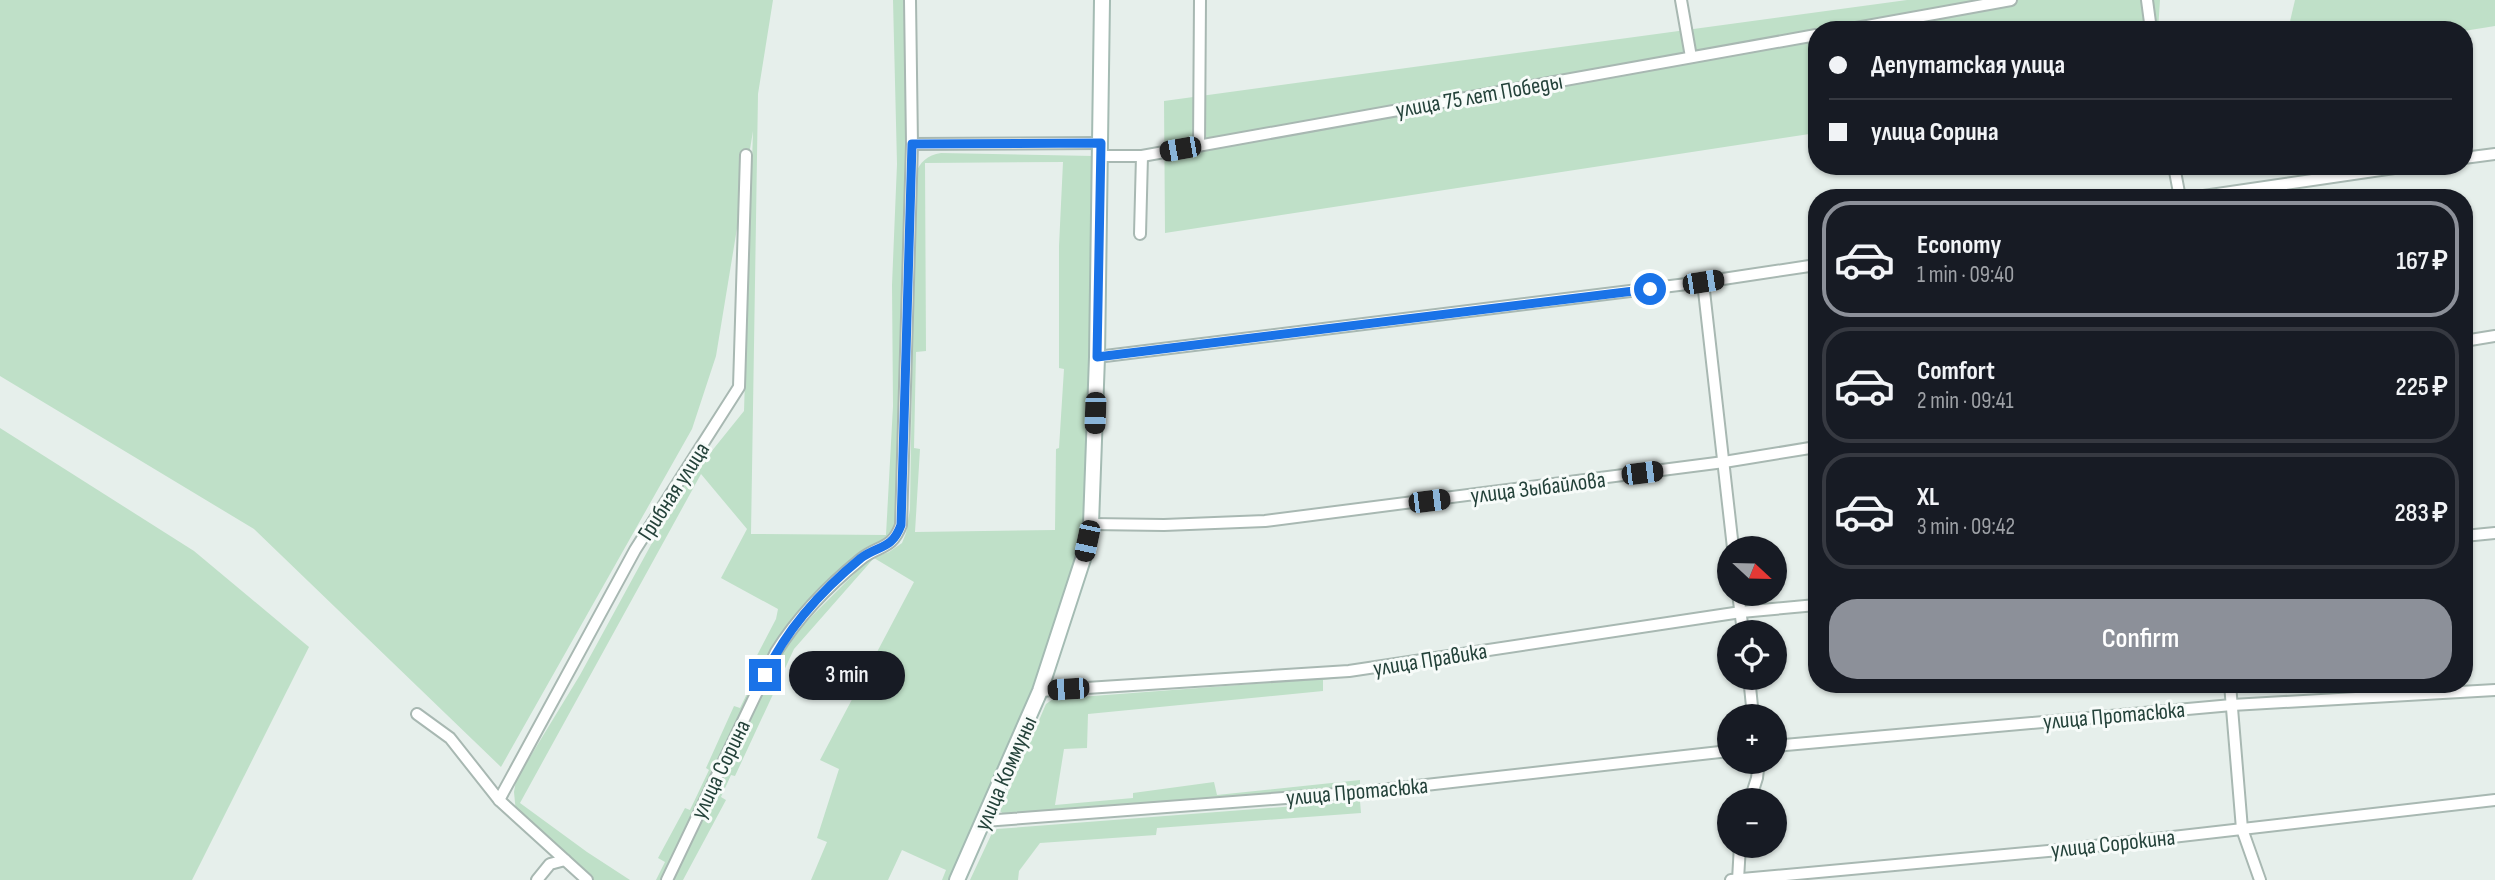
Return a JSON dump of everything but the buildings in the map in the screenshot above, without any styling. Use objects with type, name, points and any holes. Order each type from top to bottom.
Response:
[{"type":"street","name":"улица Сорина","points":[[667,880],[776,652],[802,616],[863,556],[891,542],[901,525],[912,144],[910,0]]},
{"type":"street","name":"улица Коммуны","points":[[957,880],[1040,691],[1084,556],[1091,524],[1097,357],[1102,0]]},
{"type":"street","points":[[1199,145],[1200,0]]},
{"type":"street","points":[[1681,0],[1692,57]]},
{"type":"street","points":[[1895,21],[2011,0]]},
{"type":"street","points":[[2147,0],[2150,21]]},
{"type":"street","name":"улица 75 лет Победы","points":[[912,144],[1101,150],[1142,156],[1808,36]]},
{"type":"street","points":[[2473,157],[2495,154]]},
{"type":"street","name":"Грибная улица","points":[[499,800],[635,550],[739,387],[746,155]]},
{"type":"street","points":[[1140,234],[1142,156]]},
{"type":"street","points":[[2251,189],[2347,175]]},
{"type":"street","points":[[1097,357],[1703,282],[1808,266]]},
{"type":"street","points":[[1703,282],[1733,536]]},
{"type":"street","points":[[2473,340],[2495,336]]},
{"type":"street","name":"улица Зыбайлова","points":[[1091,524],[1164,525],[1265,521],[1724,462],[1808,448]]},
{"type":"street","points":[[2473,535],[2495,533]]},
{"type":"street","points":[[1740,606],[1742,620]]},
{"type":"street","name":"улица Правика","points":[[1040,691],[1349,671],[1741,612],[1808,606]]},
{"type":"street","name":"улица Протасюка","points":[[2473,691],[2495,690]]},
{"type":"street","points":[[2231,693],[2242,830],[2260,880]]},
{"type":"street","name":"улица Протасюка","points":[[1787,745],[2232,705],[2442,693]]},
{"type":"street","points":[[416,714],[450,738],[499,800],[587,880]]},
{"type":"street","name":"улица Протасюка","points":[[984,821],[1363,792],[1717,752]]},
{"type":"street","name":"улица Сорокина","points":[[1731,880],[2059,850],[2495,800]]},
{"type":"street","points":[[1738,880],[1739,858]]},
{"type":"street","points":[[537,880],[550,864],[565,860]]},
{"type":"green space","points":[[0,0],[773,0],[758,94],[751,534],[886,535],[893,406],[892,285],[897,164],[893,0],[904,0],[907,133],[896,530],[886,544],[858,554],[794,620],[778,641],[762,668],[661,880],[656,880],[665,862],[658,858],[685,808],[690,810],[734,706],[740,708],[760,667],[753,663],[776,619],[778,609],[721,578],[747,529],[701,474],[520,803],[630,880],[593,880],[516,813],[514,792],[516,780],[580,675],[682,488],[744,411],[753,131],[716,356],[692,429],[501,767],[254,529],[0,376]]},
{"type":"green space","points":[[1907,0],[2160,0],[2159,21],[1808,21],[1808,134],[1165,233],[1164,101]]},
{"type":"green space","points":[[2295,0],[2495,0],[2495,26],[2473,30],[2473,21],[2290,21]]},
{"type":"green space","points":[[941,153],[1094,156],[1084,533],[1037,689],[954,880],[942,880],[946,870],[902,850],[888,880],[811,880],[827,842],[817,838],[839,769],[820,760],[914,582],[874,558],[794,649],[735,776],[731,775],[721,797],[726,800],[683,880],[671,880],[788,643],[869,559],[889,552],[902,543],[906,533],[910,509],[915,175],[925,160]],"holes":[[[1063,162],[1059,246],[1059,368],[1064,369],[1059,448],[1056,449],[1055,530],[915,532],[920,449],[914,448],[916,352],[926,351],[925,163]]]},
{"type":"green space","points":[[0,428],[194,551],[309,647],[192,880],[0,880]]},
{"type":"green space","points":[[1347,677],[1323,680],[1323,691],[1088,714],[1087,748],[1064,749],[1055,805],[1133,798],[1133,793],[1214,782],[1217,795],[1360,780],[1360,789],[1009,819],[1000,811],[1046,704],[1053,699]]},
{"type":"green space","points":[[1360,801],[1361,813],[1157,828],[1156,835],[1040,843],[1019,871],[1018,880],[970,880],[992,833],[997,829]]},
{"type":"route","points":[[765,675],[776,652],[802,616],[863,556],[880,550],[899,533],[904,490],[912,144],[1101,143],[1097,357],[1650,289]]}]
